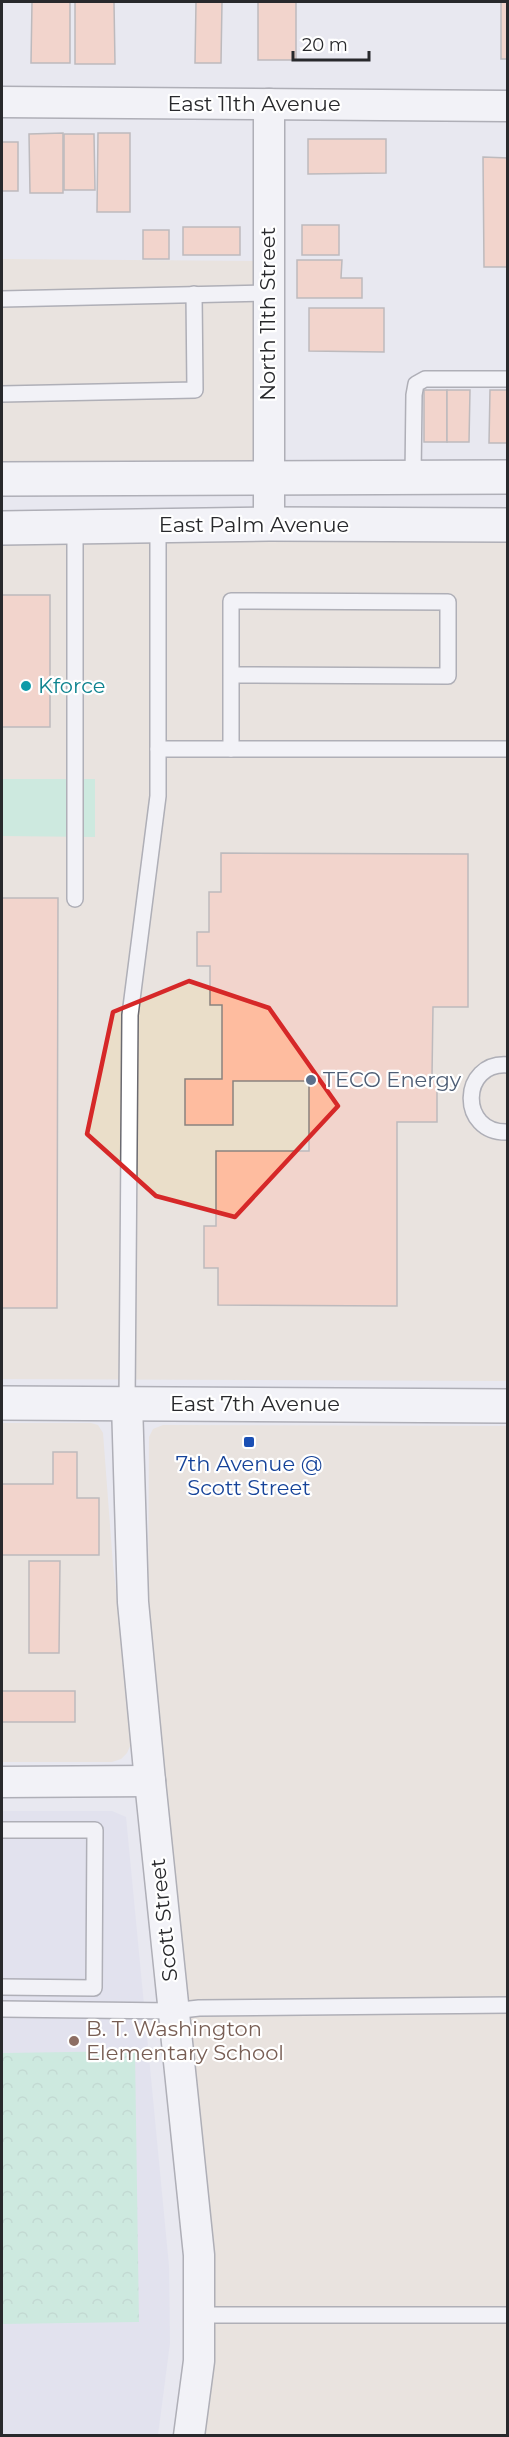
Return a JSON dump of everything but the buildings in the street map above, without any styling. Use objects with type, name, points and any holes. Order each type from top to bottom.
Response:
[{"type":"street","name":"East 11th Avenue","points":[[2,102],[507,106]]},
{"type":"street","name":"North 11th Street","points":[[269,104],[269,524]]},
{"type":"street","points":[[2,479],[507,477]]},
{"type":"street","name":"East Palm Avenue","points":[[2,528],[269,524],[507,525]]},
{"type":"street","name":"East 7th Avenue","points":[[2,1403],[507,1406]]},
{"type":"street","name":"Scott Street","points":[[128,1403],[134,1602],[150,1781],[199,2255],[200,2361],[189,2436]]},
{"type":"street","points":[[2,1782],[150,1781]]},
{"type":"lane","points":[[2,299],[268,293]]},
{"type":"lane","points":[[2,394],[195,390],[194,294]]},
{"type":"lane","points":[[412,477],[416,384],[425,379],[507,379]]},
{"type":"lane","points":[[128,1403],[130,1015],[158,796],[158,525]]},
{"type":"lane","points":[[75,527],[75,899]]},
{"type":"lane","points":[[231,675],[448,676],[448,602],[231,601],[231,675],[231,749]]},
{"type":"lane","points":[[158,749],[507,749]]},
{"type":"lane","points":[[507,1065],[492,1067],[482,1072],[475,1081],[471,1103],[474,1114],[481,1123],[490,1130],[507,1132]]},
{"type":"lane","points":[[2,1830],[95,1830],[94,1988],[2,1987]]},
{"type":"lane","points":[[2,2009],[173,2011],[199,2008],[507,2005]]},
{"type":"lane","points":[[201,2315],[507,2315]]},
{"type":"highlighted area","points":[[189,981],[269,1008],[338,1106],[235,1217],[156,1196],[87,1134],[113,1012]]},
{"type":"shaded area","points":[[2,259],[267,261],[265,472],[2,475]]},
{"type":"shaded area","name":"TECO Energy","points":[[2,541],[507,541],[507,1381],[2,1379]]},
{"type":"shaded area","points":[[2,1423],[91,1423],[98,1425],[103,1433],[113,1565],[133,1727],[131,1744],[121,1759],[112,1762],[2,1762]]},
{"type":"shaded area","points":[[163,1425],[507,1426],[507,2435],[203,2435],[210,2400],[215,2330],[215,2269],[184,1998],[169,1814],[159,1754],[148,1601],[149,1437],[153,1429]]},
{"type":"shaded area","name":"B. T. Washington Elementary School","points":[[2,1811],[112,1811],[126,1817],[169,2266],[170,2343],[158,2435],[2,2436]]},
{"type":"green space","points":[[2,779],[95,779],[95,837],[2,836]]},
{"type":"green space","points":[[135,2051],[139,2322],[2,2324],[2,2053]]},
{"type":"place","name":"Kforce","points":[[26,686]]},
{"type":"place","name":"TECO Energy","points":[[311,1080]]},
{"type":"place","name":"7th Avenue @ Scott Street","points":[[249,1442]]},
{"type":"place","name":"B. T. Washington Elementary School","points":[[74,2041]]}]
